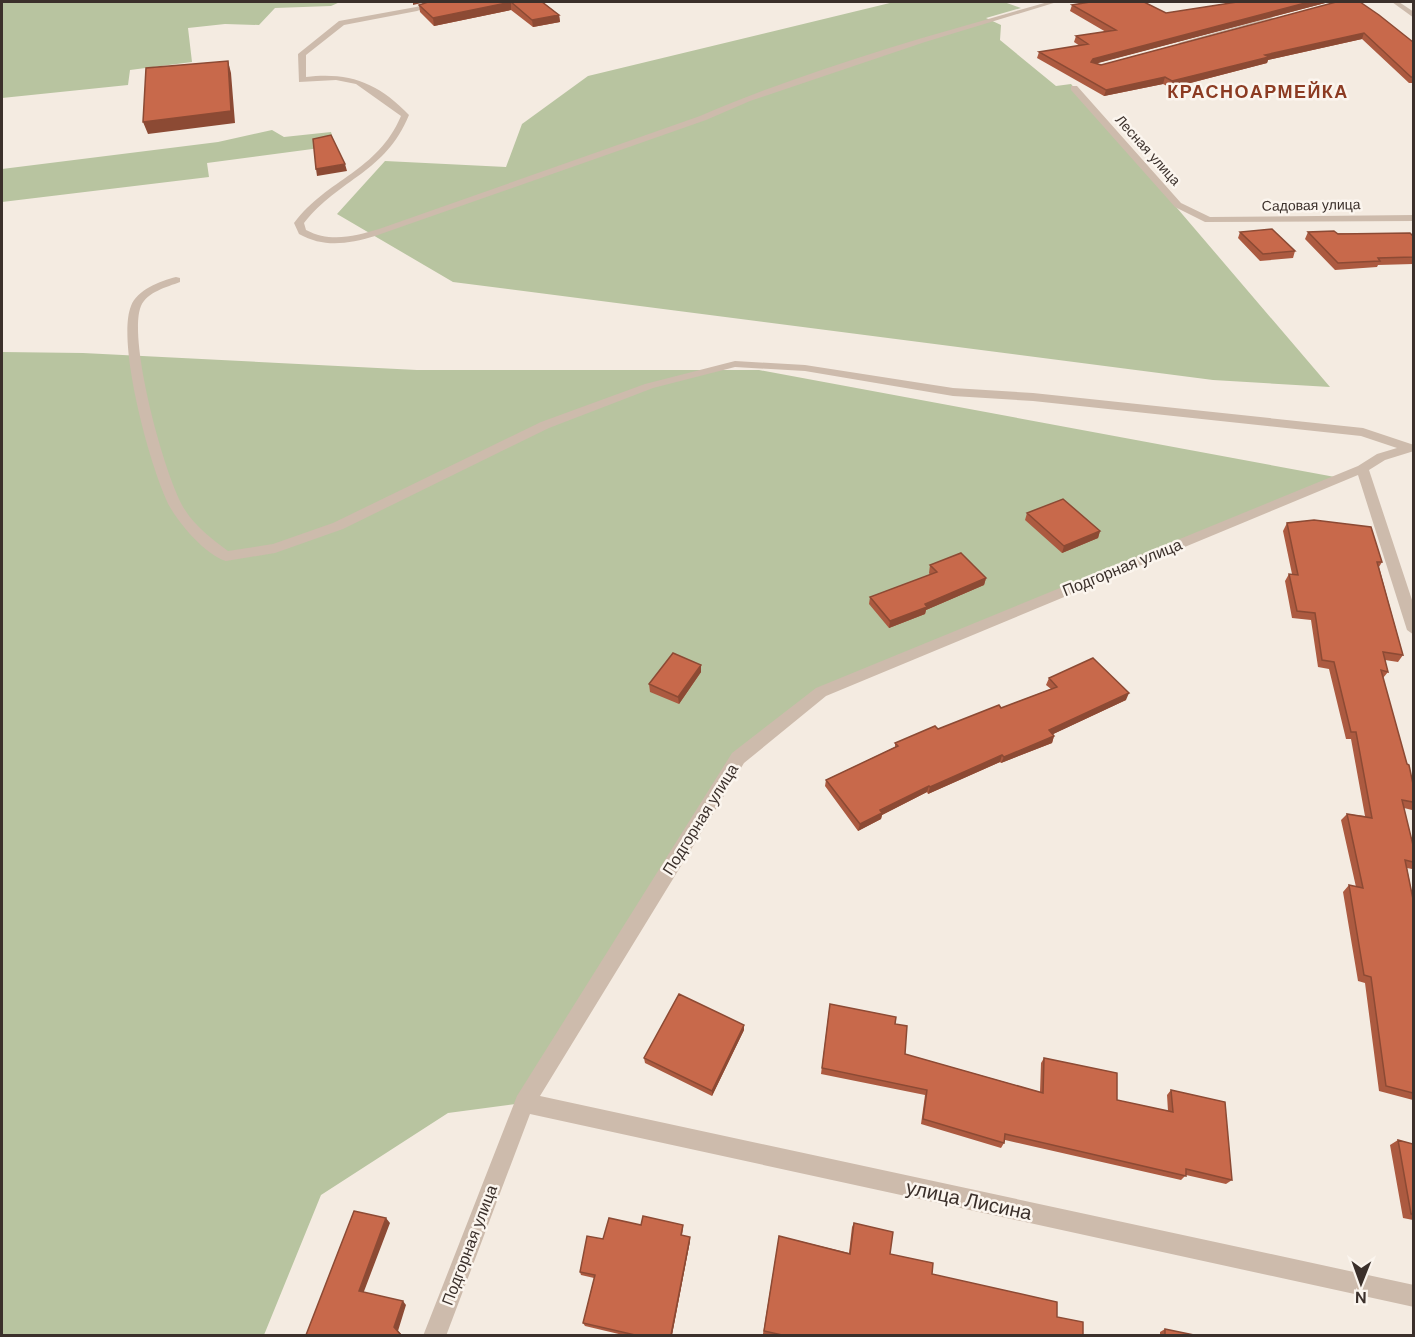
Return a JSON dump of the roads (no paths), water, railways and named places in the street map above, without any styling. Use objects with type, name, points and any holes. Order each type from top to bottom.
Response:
[{"type":"street","points":[[439,2],[406,12],[342,23],[302,54],[302,80],[331,77],[357,80],[405,115],[402,126],[373,164],[318,200],[299,223],[302,232],[311,238],[326,241],[350,240],[394,227],[703,118],[768,92],[922,40],[1054,2]]},
{"type":"street","points":[[1395,2],[1413,16]]},
{"type":"street","points":[[1177,45],[1278,18]]},
{"type":"street","name":"Лесная улица","points":[[1074,88],[1178,205],[1208,220]]},
{"type":"street","name":"Садовая улица","points":[[1208,220],[1413,218]]},
{"type":"street","points":[[176,280],[146,294],[135,306],[133,341],[154,448],[177,508],[198,536],[226,556],[275,548],[338,526],[545,424],[649,386],[735,364],[805,368],[953,392],[1033,397],[1363,432],[1411,448]]},
{"type":"street","name":"Подгорная улица","points":[[434,1335],[524,1103],[738,758],[822,692],[1362,469],[1381,457],[1411,448]]},
{"type":"street","points":[[1362,469],[1413,630]]},
{"type":"street","name":"улица Лисина","points":[[524,1103],[1413,1296]]},
{"type":"district","name":"КРАСНОАРМЕЙКА","points":[[1258,92]]}]
